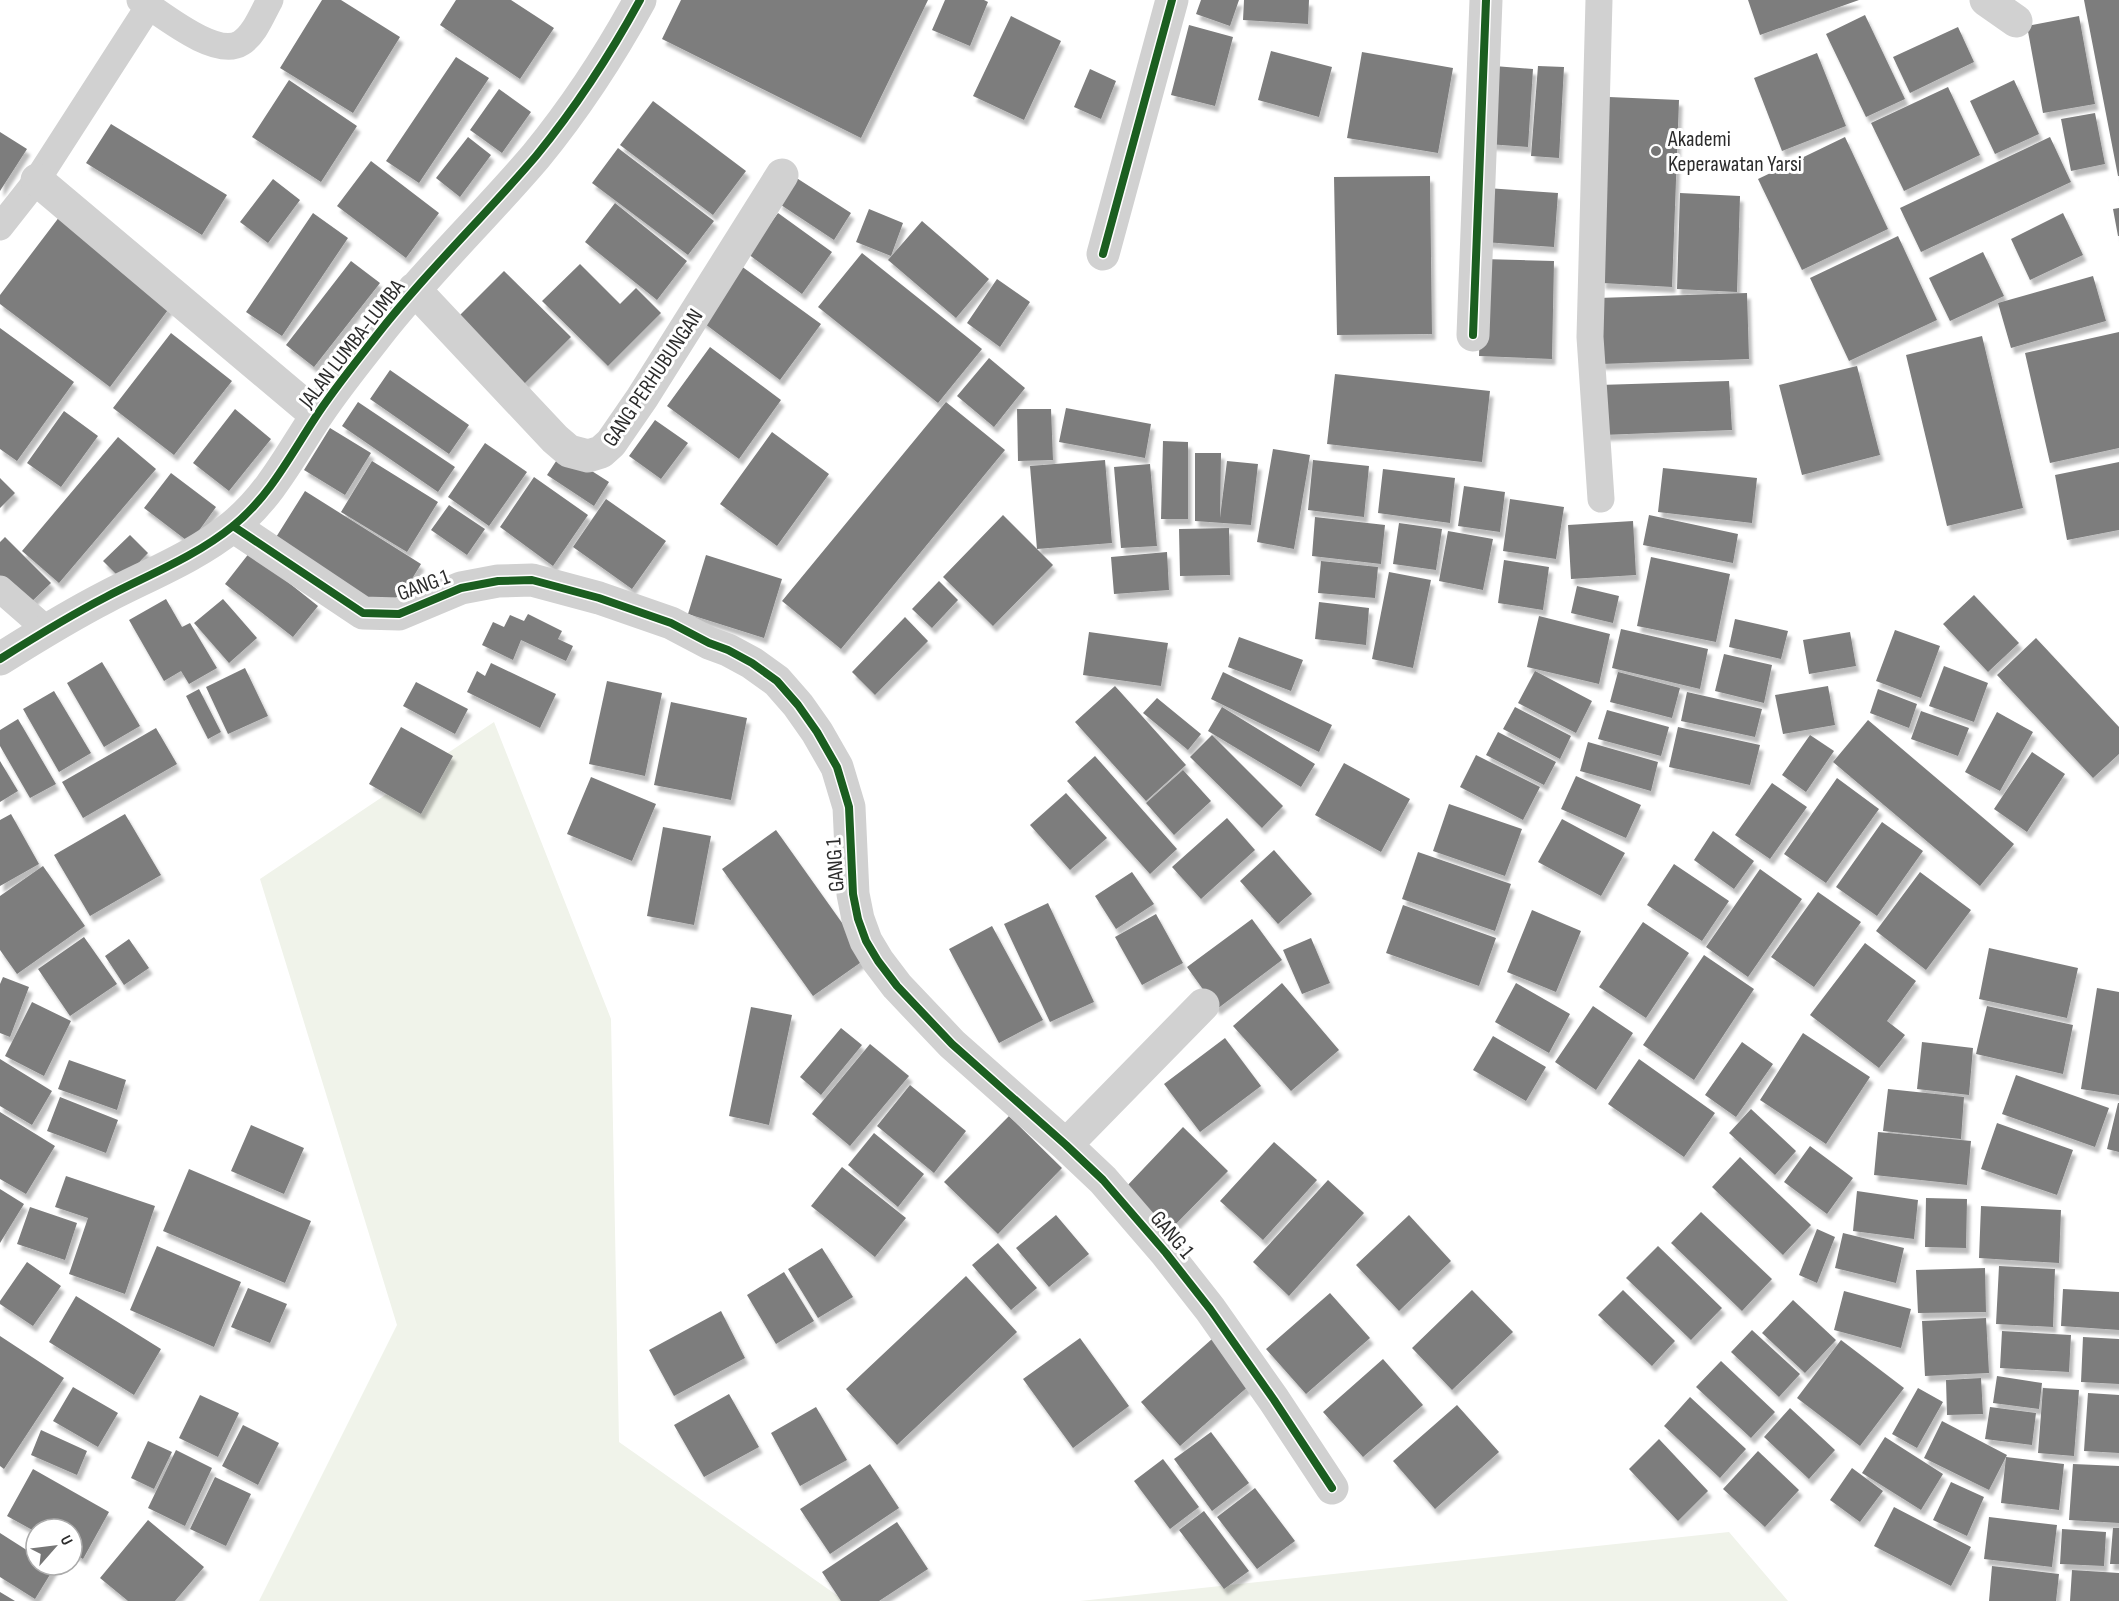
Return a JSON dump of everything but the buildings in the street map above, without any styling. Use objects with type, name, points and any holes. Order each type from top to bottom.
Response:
[{"type":"street","name":"JALAN LUMBA-LUMBA","points":[[0,659],[104,598],[192,553],[233,526],[261,498],[278,476],[316,416],[376,336],[414,289],[536,155],[577,103],[611,53],[640,0]]},
{"type":"street","points":[[1103,254],[1172,0]]},
{"type":"street","points":[[1473,335],[1486,0]]},
{"type":"street","points":[[1986,0],[2016,21]]},
{"type":"street","name":"GANG PERHUBUNGAN","points":[[414,289],[555,439],[576,454],[595,455],[611,443],[642,398],[782,175]]},
{"type":"street","points":[[37,180],[316,416]]},
{"type":"street","name":"GANG 1","points":[[233,526],[363,614],[399,614],[461,588],[498,581],[532,580],[599,598],[671,623],[752,663],[777,681],[817,732],[837,767],[849,807],[854,902],[866,941],[878,961],[897,986],[952,1044],[1066,1144],[1103,1180],[1166,1252],[1210,1309],[1332,1488]]},
{"type":"street","points":[[1066,1144],[1203,1005]]},
{"type":"lane","points":[[0,227],[37,180],[145,3],[202,39],[217,46],[227,47],[234,46],[247,38],[270,0]]},
{"type":"lane","points":[[1599,0],[1590,337],[1601,499]]},
{"type":"lane","points":[[0,589],[47,630]]},
{"type":"shaded area","points":[[494,722],[611,1019],[619,1442],[845,1601],[259,1601],[397,1325],[260,879]]},
{"type":"shaded area","points":[[1729,1532],[1788,1601],[1080,1601]]},
{"type":"cycle path","points":[[0,659],[79,612],[203,547],[246,515],[288,461],[329,397],[396,312],[516,179],[565,119],[617,41],[640,0]]},
{"type":"cycle path","points":[[1103,254],[1172,0]]},
{"type":"cycle path","points":[[1473,335],[1486,0]]},
{"type":"cycle path","points":[[233,526],[363,613],[399,614],[461,588],[498,581],[532,580],[599,598],[671,623],[752,663],[777,681],[817,732],[837,767],[849,807],[853,894],[858,919],[866,941],[878,961],[897,986],[952,1044],[1103,1180],[1166,1253],[1210,1309],[1332,1488]]},
{"type":"place","name":"Akademi Keperawatan Yarsi","points":[[1656,151]]}]
